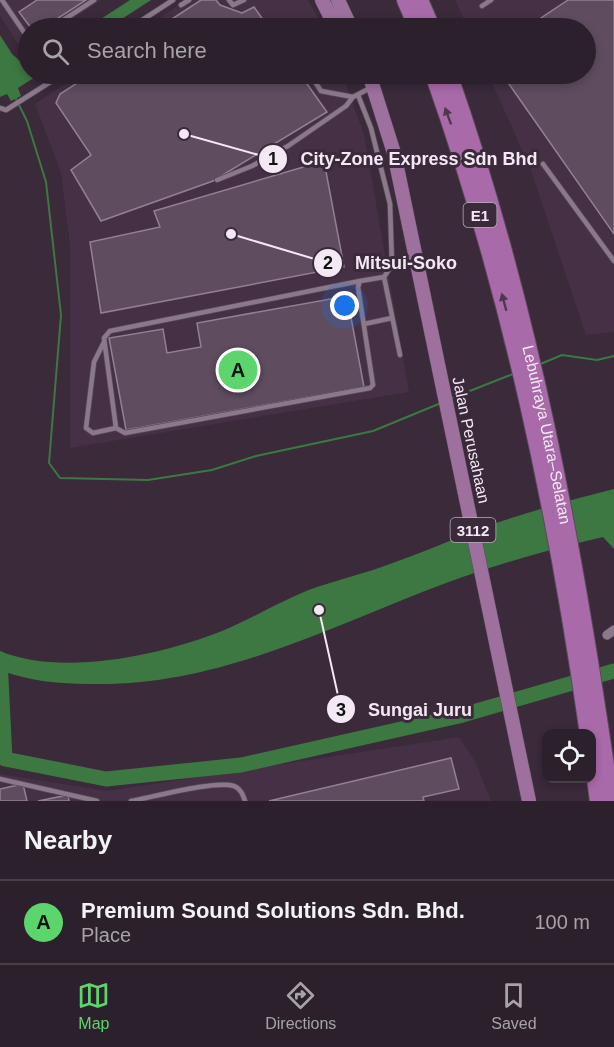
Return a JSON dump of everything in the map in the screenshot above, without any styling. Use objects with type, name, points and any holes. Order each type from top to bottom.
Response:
[{"type":"highway","points":[[405,0],[413,18]]},
{"type":"highway","points":[[420,0],[428,18]]},
{"type":"highway","name":"Lebuhraya Utara–Selatan","points":[[436,84],[526,358]]},
{"type":"highway","name":"Lebuhraya Utara–Selatan","points":[[452,84],[483,174],[530,376],[568,567],[589,696],[611,801]]},
{"type":"highway","name":"Lebuhraya Utara–Selatan","points":[[588,729],[589,696]]},
{"type":"highway","points":[[595,783],[598,801]]},
{"type":"main road","points":[[322,0],[331,18]]},
{"type":"main road","points":[[338,0],[346,18]]},
{"type":"main road","name":"Jalan Perusahaan","points":[[371,84],[394,153],[529,801]]},
{"type":"lane","points":[[2,0],[18,23]]},
{"type":"lane","points":[[66,18],[94,0]]},
{"type":"lane","points":[[145,18],[173,0]]},
{"type":"lane","points":[[181,5],[189,0]]},
{"type":"lane","points":[[229,0],[231,4],[236,5],[244,0]]},
{"type":"lane","points":[[482,6],[490,0]]},
{"type":"lane","points":[[0,108],[6,110],[48,84]]},
{"type":"lane","points":[[316,84],[321,92],[356,96]]},
{"type":"lane","points":[[217,180],[252,166],[288,146],[346,106],[366,84]]},
{"type":"lane","points":[[356,96],[371,128],[390,204],[393,264],[384,277],[360,281],[110,331],[104,338],[94,362],[86,428],[93,433],[116,428],[125,434],[364,391],[373,385],[357,294],[360,281]]},
{"type":"lane","points":[[543,164],[614,261]]},
{"type":"lane","points":[[384,277],[400,355]]},
{"type":"lane","points":[[364,324],[393,318]]},
{"type":"lane","points":[[104,342],[116,428]]},
{"type":"lane","points":[[0,779],[97,801]]},
{"type":"lane","points":[[131,801],[215,785],[234,786],[241,790],[245,801]]},
{"type":"shaded area","points":[[0,0],[102,0],[74,18],[18,18],[18,44],[0,16]]},
{"type":"shaded area","points":[[130,0],[151,0],[123,18],[102,18]]},
{"type":"shaded area","points":[[186,0],[308,0],[318,18],[160,18]]},
{"type":"shaded area","points":[[455,0],[614,0],[614,332],[586,335],[530,168],[492,84],[596,84],[596,18],[463,18]]},
{"type":"shaded area","points":[[0,35],[18,59],[18,84],[24,84],[18,88],[21,96],[11,101],[7,94],[0,97]]},
{"type":"shaded area","points":[[64,84],[346,84],[364,134],[409,392],[70,448],[70,245],[61,173],[35,104]]},
{"type":"shaded area","points":[[614,489],[614,549],[603,537],[524,557],[446,583],[316,635],[228,665],[183,676],[137,682],[90,684],[44,681],[0,670],[0,651],[25,659],[81,662],[111,660],[171,648],[222,631],[317,587],[389,565],[496,523]]},
{"type":"shaded area","points":[[459,737],[476,763],[491,801],[0,801],[0,774],[107,791]]},
{"type":"building","points":[[37,0],[86,0],[58,18],[24,18],[19,12]]},
{"type":"building","points":[[201,0],[216,0],[220,5],[242,13],[254,7],[262,18],[173,18]]},
{"type":"building","points":[[568,0],[614,0],[614,234],[509,84],[596,84],[596,18],[541,18]]},
{"type":"building","points":[[76,84],[307,84],[327,112],[213,181],[101,221],[71,170],[91,155],[56,103],[60,94]]},
{"type":"building","points":[[324,161],[344,267],[101,313],[90,242],[160,227],[154,211]]},
{"type":"building","points":[[347,296],[364,387],[126,430],[109,338],[163,329],[167,353],[201,347],[197,323]]},
{"type":"building","points":[[451,758],[459,789],[423,797],[424,801],[269,801]]},
{"type":"building","points":[[23,784],[27,801],[0,801],[0,789]]},
{"type":"building","points":[[68,795],[69,801],[38,801]]},
{"type":"waterway","points":[[15,97],[27,121],[46,182],[61,315],[49,463],[60,478],[148,480],[212,470],[256,456],[373,431],[441,403]]},
{"type":"waterway","points":[[538,365],[562,355],[597,360],[614,356]]},
{"type":"waterway","points":[[452,398],[513,374]]},
{"type":"waterway","points":[[0,659],[5,759],[106,779],[241,765],[459,716],[614,671]]},
{"type":"waterway","points":[[0,758],[5,759]]},
{"type":"place","name":"City-Zone Express Sdn Bhd","points":[[184,134]]},
{"type":"place","name":"Mitsui-Soko","points":[[231,234]]},
{"type":"place","name":"Premium Sound Solutions Sdn. Bhd.","points":[[238,370]]},
{"type":"place","name":"Sungai Juru","points":[[319,610]]}]
